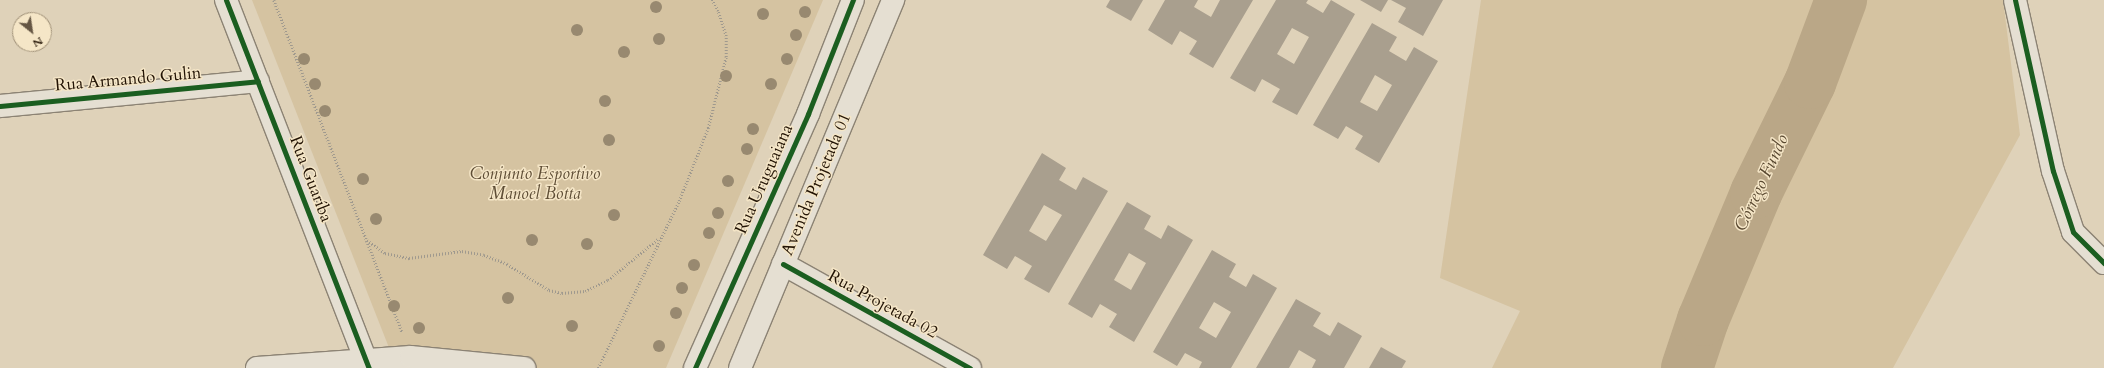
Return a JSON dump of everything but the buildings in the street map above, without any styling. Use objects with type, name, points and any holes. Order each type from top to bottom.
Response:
[{"type":"street","name":"Rua Guaríba","points":[[226,0],[366,363]]},
{"type":"street","name":"Rua Uruguaiana","points":[[695,368],[808,114],[853,0]]},
{"type":"street","name":"Avenida Projetada 01","points":[[740,368],[893,0]]},
{"type":"street","points":[[2014,0],[2053,171],[2072,232],[2104,263]]},
{"type":"street","name":"Rua Armando Gulin","points":[[0,106],[258,81]]},
{"type":"street","name":"Rua Projetada 02","points":[[783,264],[970,368]]},
{"type":"street","points":[[256,368],[366,363],[411,357],[524,368]]},
{"type":"path","points":[[274,0],[411,357]]},
{"type":"path","points":[[598,368],[697,160],[726,57],[726,36],[718,11],[712,0]]},
{"type":"path","points":[[367,240],[385,253],[408,258],[462,251],[484,254],[507,264],[549,290],[562,293],[585,291],[608,280],[660,238]]},
{"type":"green space","name":"Conjunto Esportivo Manoel Botta","points":[[252,0],[823,0],[666,368],[397,368]]},
{"type":"green space","points":[[1481,0],[2003,0],[2020,135],[1893,368],[1492,368],[1520,311],[1440,278]]},
{"type":"waterway","name":"Córrego Fundo","points":[[1687,368],[1703,320],[1756,193],[1810,83],[1841,0]]},
{"type":"cycle path","points":[[226,0],[369,368]]},
{"type":"cycle path","points":[[695,368],[808,114],[853,0]]},
{"type":"cycle path","points":[[2015,0],[2053,171],[2073,232],[2104,263]]},
{"type":"cycle path","points":[[0,106],[258,81]]},
{"type":"cycle path","points":[[783,264],[970,368]]}]
